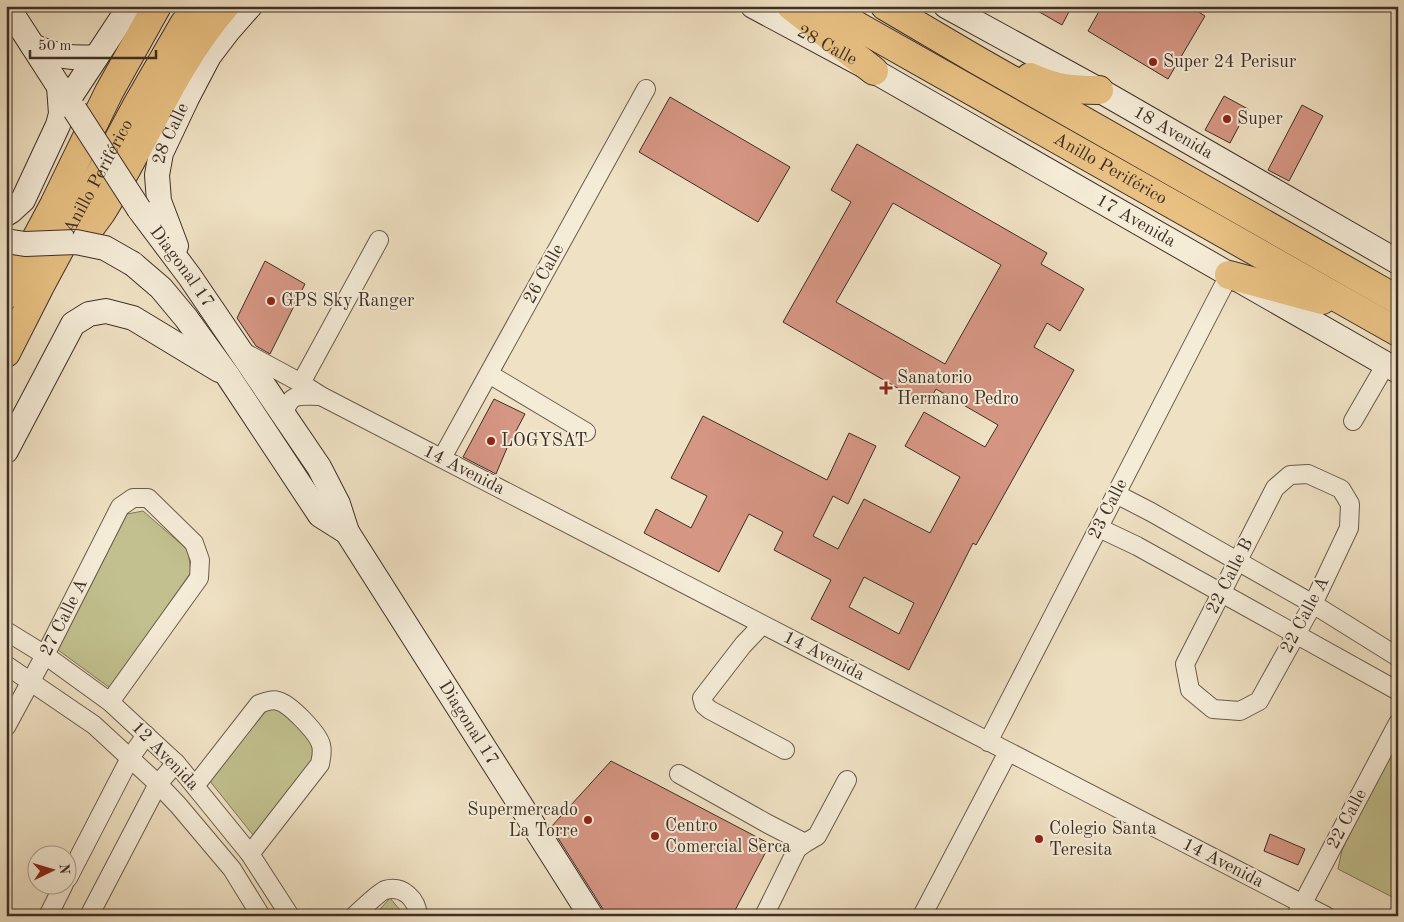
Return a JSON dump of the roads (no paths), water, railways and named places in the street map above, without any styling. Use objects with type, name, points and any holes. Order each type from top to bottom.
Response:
[{"type":"highway","name":"Anillo Periférico","points":[[6,295],[54,205],[108,92],[157,6]]},
{"type":"highway","name":"Anillo Periférico","points":[[6,353],[136,107],[184,24],[199,6]]},
{"type":"highway","points":[[76,242],[90,228],[109,200],[172,84],[195,46],[225,6]]},
{"type":"highway","points":[[790,6],[874,71]]},
{"type":"highway","name":"Anillo Periférico","points":[[822,6],[1398,332]]},
{"type":"highway","name":"Anillo Periférico","points":[[885,6],[1398,300]]},
{"type":"highway","points":[[975,59],[1007,66],[1054,86],[1071,90],[1099,90]]},
{"type":"highway","points":[[1229,275],[1359,310]]},
{"type":"street","name":"Diagonal 17","points":[[8,6],[139,209],[190,277],[318,466],[338,504],[347,532],[591,916]]},
{"type":"street","points":[[6,214],[24,200],[58,124],[61,108],[130,6]]},
{"type":"street","name":"28 Calle","points":[[190,277],[159,201],[157,175],[161,153],[187,98],[210,56],[228,31],[250,6]]},
{"type":"street","name":"28 Calle","points":[[752,6],[874,71]]},
{"type":"street","name":"18 Avenida","points":[[946,6],[1099,90],[1398,262]]},
{"type":"street","points":[[33,46],[63,57],[96,57]]},
{"type":"street","name":"17 Avenida","points":[[874,71],[1392,367]]},
{"type":"street","name":"26 Calle","points":[[442,458],[646,89]]},
{"type":"street","points":[[301,383],[379,240]]},
{"type":"street","name":"Diagonal 17","points":[[6,242],[25,244],[76,242],[105,248],[133,264],[161,288],[186,318],[228,376],[320,515],[347,532]]},
{"type":"street","name":"23 Calle","points":[[988,742],[1229,275]]},
{"type":"street","points":[[6,451],[73,324],[88,314],[106,311],[133,318],[228,376]]},
{"type":"street","name":"14 Avenida","points":[[240,350],[321,396],[1008,752],[1299,910],[1326,916]]},
{"type":"street","points":[[1353,421],[1392,367]]},
{"type":"street","points":[[489,374],[586,432]]},
{"type":"street","name":"14 Avenida","points":[[284,415],[287,404],[292,398],[299,396],[321,396]]},
{"type":"street","name":"22 Calle B","points":[[1259,701],[1240,710],[1213,709],[1190,690],[1186,664],[1275,488],[1290,475],[1308,474],[1341,489],[1350,504],[1349,528]]},
{"type":"street","points":[[1116,494],[1313,604],[1398,657]]},
{"type":"street","name":"27 Calle A","points":[[6,727],[45,655],[120,507],[133,498],[148,498],[194,543],[200,560],[199,578],[110,702]]},
{"type":"street","points":[[1099,528],[1138,546],[1398,691]]},
{"type":"street","name":"22 Calle A","points":[[1259,701],[1313,604],[1349,528]]},
{"type":"street","points":[[762,625],[742,645],[702,698],[704,705],[710,710],[786,750]]},
{"type":"street","name":"12 Avenida","points":[[6,631],[45,655],[110,702],[176,763],[250,854],[290,916]]},
{"type":"street","name":"12 Avenida","points":[[6,666],[94,725],[158,784],[232,869],[255,912]]},
{"type":"street","points":[[195,786],[259,704],[272,700],[279,701],[290,707],[313,732],[321,744],[320,764],[250,854]]},
{"type":"street","name":"22 Calle","points":[[1299,910],[1398,723]]},
{"type":"street","points":[[78,859],[130,758],[146,735]]},
{"type":"street","points":[[922,916],[1008,752]]},
{"type":"street","points":[[89,916],[158,784],[176,763]]},
{"type":"street","points":[[679,774],[768,824],[805,842]]},
{"type":"street","points":[[764,916],[797,849],[805,842],[817,836],[847,780]]},
{"type":"street","points":[[255,912],[271,887]]},
{"type":"street","points":[[354,916],[384,890],[396,889],[406,892],[416,904],[418,916]]},
{"type":"street","points":[[48,916],[59,894]]},
{"type":"place","name":"Super 24 Perisur","points":[[1153,62]]},
{"type":"place","name":"Super","points":[[1227,119]]},
{"type":"place","name":"GPS Sky Ranger","points":[[271,301]]},
{"type":"place","name":"Sanatorio Hermano Pedro","points":[[886,388]]},
{"type":"place","name":"LOGYSAT","points":[[491,441]]},
{"type":"place","name":"Supermercado La Torre","points":[[588,820]]},
{"type":"place","name":"Centro Comercial Serca","points":[[655,836]]},
{"type":"place","name":"Colegio Santa Teresita","points":[[1039,839]]}]
